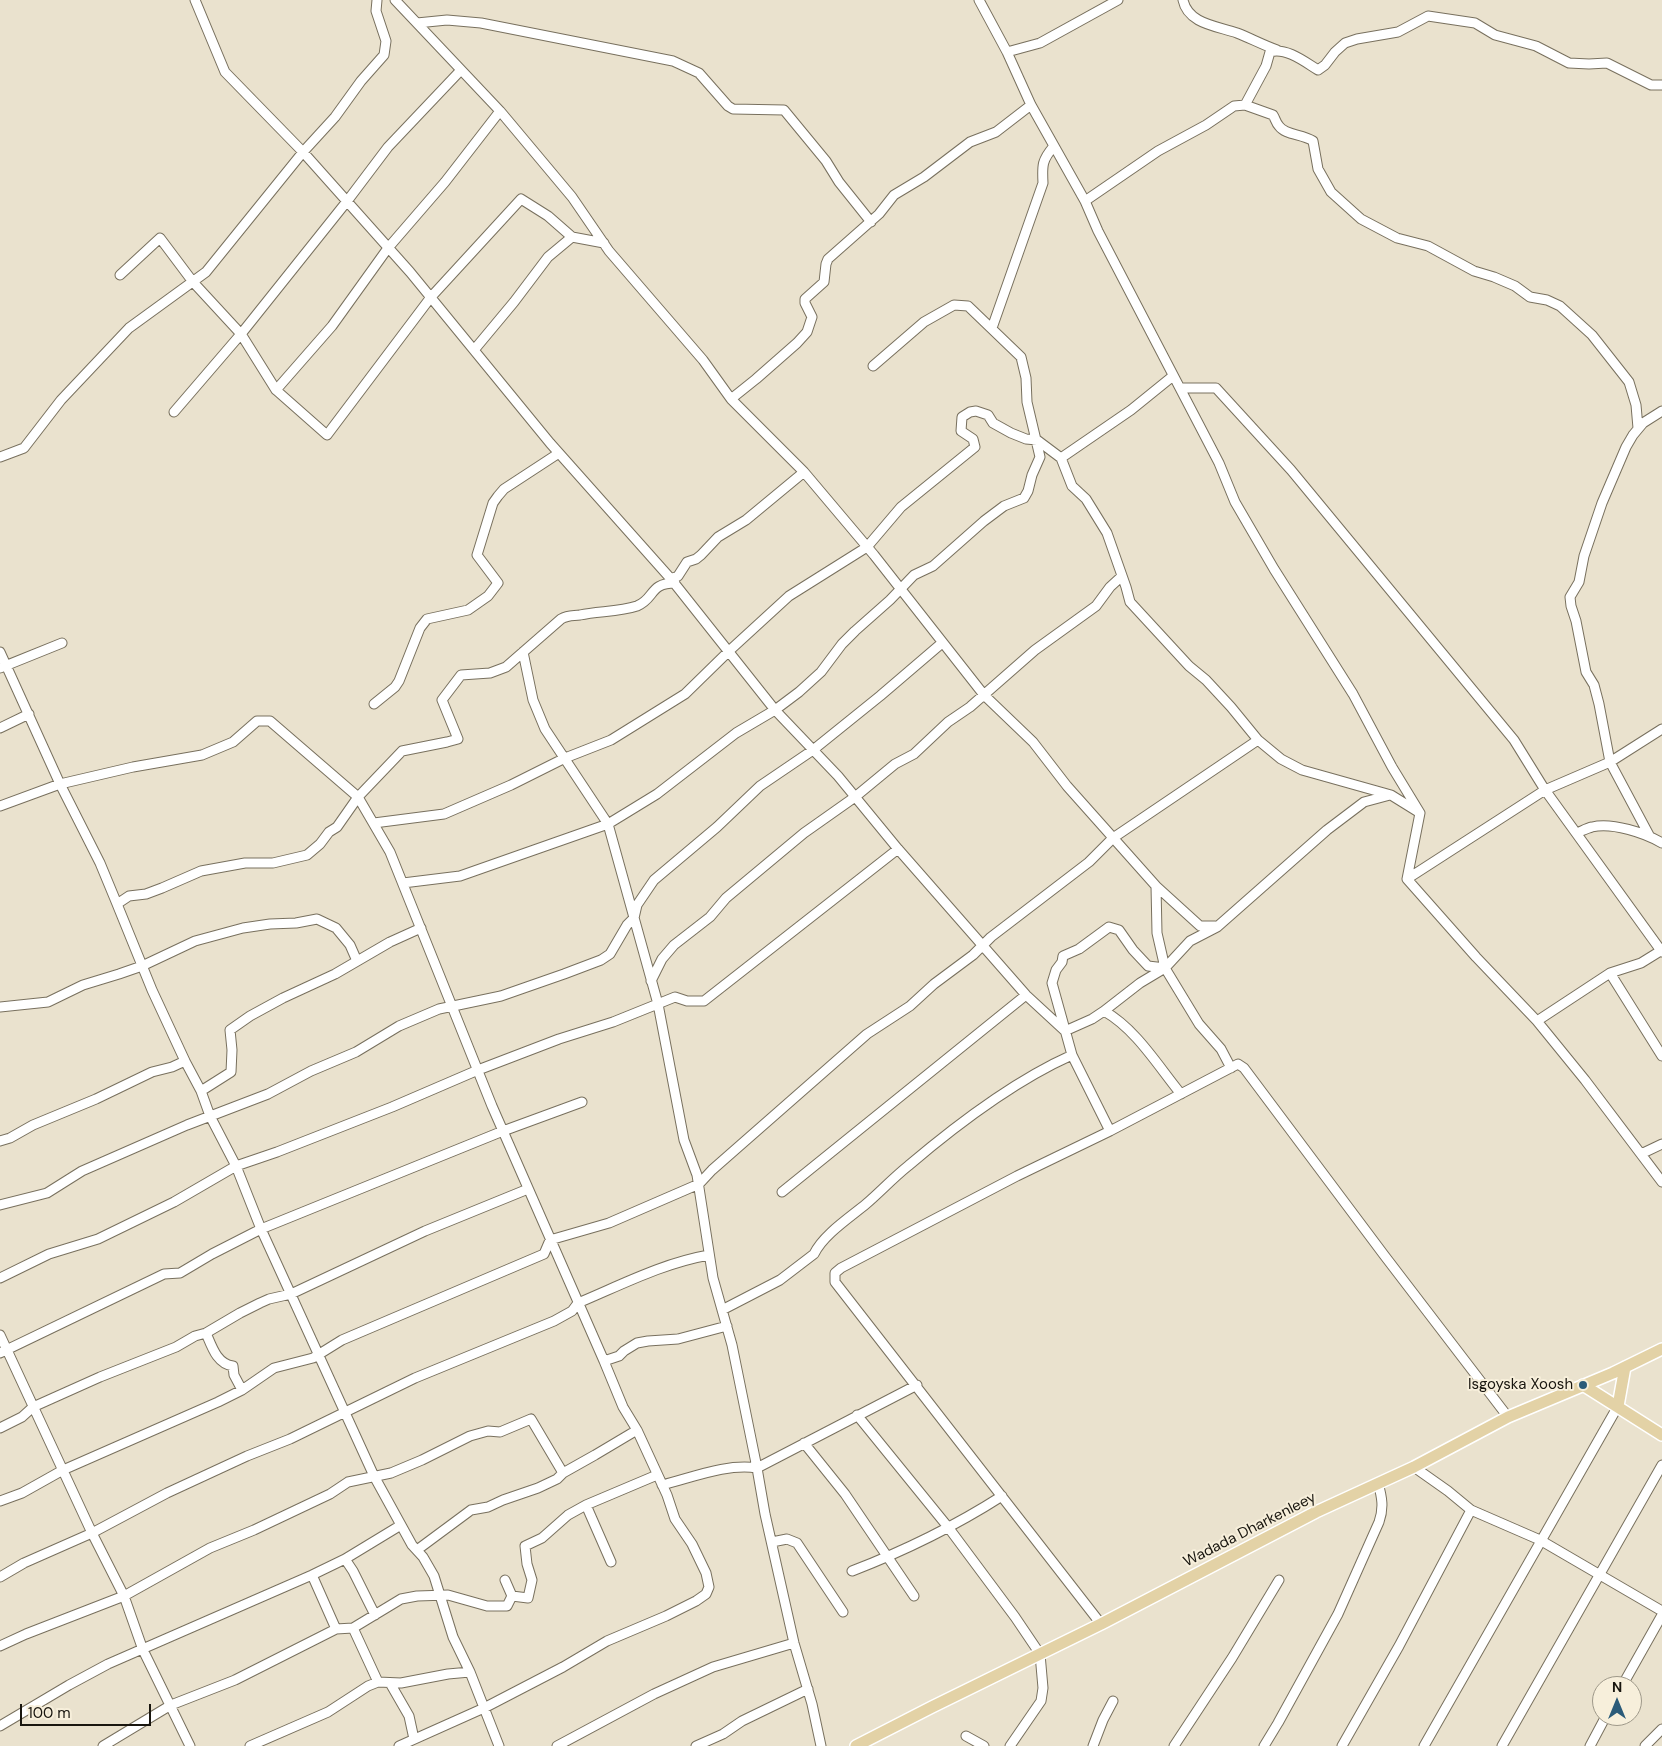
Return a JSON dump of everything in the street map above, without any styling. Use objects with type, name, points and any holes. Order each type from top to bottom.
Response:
[{"type":"main road","name":"Wadada Dharkenleey","points":[[856,1746],[1102,1624],[1307,1517],[1414,1467],[1508,1417],[1625,1367],[1662,1349]]},
{"type":"main road","points":[[1618,1406],[1625,1367]]},
{"type":"main road","points":[[1583,1385],[1662,1435]]},
{"type":"street","points":[[195,0],[225,72],[348,200],[431,297],[559,453],[673,581],[775,710],[855,797],[1026,995],[1065,1030]]},
{"type":"street","points":[[0,457],[24,448],[61,400],[129,328],[206,272],[303,152],[335,117],[361,81],[384,55],[386,41],[376,11],[377,0]]},
{"type":"street","points":[[395,0],[500,111],[572,197],[604,243],[702,360],[731,399],[804,472],[867,547],[984,695],[1033,742],[1113,838],[1156,886],[1200,926],[1217,926]]},
{"type":"street","points":[[979,0],[1007,52],[1031,105],[1085,201],[1098,231],[1219,463],[1235,502],[1274,569],[1353,694],[1392,767],[1420,813],[1407,879]]},
{"type":"street","points":[[1007,52],[1040,43],[1118,0]]},
{"type":"street","points":[[1183,0],[1185,9],[1201,22],[1238,34],[1298,58],[1318,70],[1345,43],[1398,32],[1428,16],[1475,23],[1495,35],[1536,46],[1569,63],[1606,63],[1652,85],[1662,85]]},
{"type":"street","points":[[417,23],[447,20],[481,23],[673,61],[699,73],[728,106],[733,109],[784,110],[826,161],[839,182],[871,222]]},
{"type":"street","points":[[1244,105],[1266,66],[1270,52],[1277,50]]},
{"type":"street","points":[[174,412],[241,334],[388,147],[461,70]]},
{"type":"street","points":[[731,399],[790,350],[807,332],[812,317],[805,299],[824,282],[828,259],[871,222],[894,195],[930,173],[970,142],[996,132],[1031,105]]},
{"type":"street","points":[[1085,201],[1158,151],[1206,125],[1234,106],[1244,105],[1273,115],[1279,126],[1289,133],[1300,134],[1312,141],[1318,169],[1331,192],[1361,219],[1397,238],[1412,240],[1428,246],[1474,271],[1515,286],[1530,297],[1547,300],[1560,306],[1592,335],[1629,382],[1636,404],[1638,428]]},
{"type":"street","points":[[276,390],[332,326],[388,248],[445,182],[500,111]]},
{"type":"street","points":[[992,328],[1043,183],[1042,166],[1046,156],[1054,146]]},
{"type":"street","points":[[120,275],[160,238],[193,282],[241,334],[276,390],[327,435],[431,297],[521,198],[548,216],[572,237],[604,243]]},
{"type":"street","points":[[474,350],[514,302],[548,256],[572,237]]},
{"type":"street","points":[[403,883],[460,876],[608,824],[657,794],[736,733],[775,710],[821,672],[842,644],[914,575],[933,566],[1004,506],[1024,498],[1040,457],[1028,402],[1026,378],[1021,357],[968,306],[954,305],[924,322],[873,366]]},
{"type":"street","points":[[1061,458],[1131,410],[1173,376]]},
{"type":"street","points":[[1180,388],[1216,388],[1291,470],[1514,740],[1545,790],[1662,951],[1640,963],[1610,973],[1538,1021]]},
{"type":"street","points":[[1649,835],[1610,762],[1601,712],[1594,685],[1586,672],[1570,597],[1579,582],[1586,549],[1602,503],[1626,447],[1643,423],[1662,411]]},
{"type":"street","points":[[374,823],[444,814],[511,785],[565,758],[611,740],[685,694],[789,596],[867,547],[901,507],[975,448],[973,439],[961,431],[962,417],[970,412],[988,415],[993,423],[1026,439],[1037,440],[1061,458],[1072,486],[1086,498],[1107,533],[1130,602],[1189,666],[1206,680],[1258,740],[1281,758],[1302,770],[1391,795],[1420,813]]},
{"type":"street","points":[[374,704],[395,687],[399,681],[420,628],[427,619],[468,610],[488,596],[498,583],[477,554],[493,504],[504,489],[559,453]]},
{"type":"street","points":[[117,904],[129,896],[146,894],[201,870],[245,862],[273,863],[307,855],[320,844],[329,832],[337,827],[358,796],[402,751],[458,739],[442,700],[461,675],[490,673],[506,667],[568,615],[613,611],[635,607],[644,603],[659,586],[673,581],[687,562],[696,559],[718,537],[746,520],[804,472]]},
{"type":"street","points":[[651,981],[662,959],[674,945],[710,917],[726,898],[804,833],[855,797],[895,764],[914,754],[948,722],[970,708],[1035,650],[1096,606],[1110,587],[1122,576]]},
{"type":"street","points":[[0,1205],[48,1193],[82,1171],[187,1125],[268,1094],[311,1071],[356,1052],[399,1026],[439,1009],[501,996],[601,960],[610,954],[627,925],[634,918],[637,905],[654,880],[717,827],[760,786],[813,750],[942,643]]},
{"type":"street","points":[[3,667],[62,644]]},
{"type":"street","points":[[0,652],[3,667],[29,714],[60,784],[100,863],[142,966],[185,1061],[201,1091],[210,1116],[236,1166],[260,1230],[292,1294],[374,1476],[401,1525],[434,1576],[453,1637],[470,1672],[500,1746]]},
{"type":"street","points":[[523,652],[533,700],[546,729],[608,824],[658,1004],[684,1140],[695,1166],[699,1184],[713,1278],[734,1355],[794,1643],[808,1689],[821,1746]]},
{"type":"street","points":[[0,728],[29,714]]},
{"type":"street","points":[[0,806],[60,784],[133,767],[202,756],[233,742],[257,721],[270,721],[358,796],[390,852],[502,1130],[623,1407],[637,1430],[675,1519],[692,1544],[706,1573],[709,1586],[706,1594],[696,1601],[607,1641],[563,1667],[484,1708],[399,1746]]},
{"type":"street","points":[[1407,879],[1545,790],[1610,762],[1662,729]]},
{"type":"street","points":[[550,1240],[609,1223],[699,1184],[712,1170],[868,1034],[910,1006],[934,984],[974,955],[982,945],[1071,876],[1113,838],[1258,740]]},
{"type":"street","points":[[1065,1030],[1092,1019],[1140,983],[1164,968],[1190,941],[1217,926],[1327,830],[1364,802],[1391,795]]},
{"type":"street","points":[[1577,833],[1593,827],[1614,827],[1649,835],[1662,843]]},
{"type":"street","points":[[0,1278],[49,1254],[98,1239],[174,1202],[236,1166],[277,1152],[383,1110],[478,1070],[559,1039],[613,1022],[675,997],[688,1001],[704,1001],[898,849]]},
{"type":"street","points":[[1407,879],[1538,1021],[1662,1182]]},
{"type":"street","points":[[1156,886],[1157,933],[1164,968],[1199,1024],[1222,1049],[1231,1068]]},
{"type":"street","points":[[0,1007],[48,1002],[83,985],[142,966],[195,941],[243,928],[317,919],[336,928],[350,945],[357,961]]},
{"type":"street","points":[[1110,1130],[1072,1055],[1052,983],[1056,970],[1062,962],[1063,956],[1079,949],[1109,927],[1119,930],[1133,950],[1148,966],[1164,968]]},
{"type":"street","points":[[201,1091],[231,1072],[232,1050],[230,1030],[266,1007],[335,974],[390,942],[421,928]]},
{"type":"street","points":[[1610,973],[1662,1056]]},
{"type":"street","points":[[782,1192],[1026,995]]},
{"type":"street","points":[[1104,1011],[1128,1028],[1181,1094]]},
{"type":"street","points":[[722,1310],[780,1280],[814,1254],[817,1248],[843,1222],[938,1141],[996,1099],[1050,1065],[1072,1055]]},
{"type":"street","points":[[0,1141],[10,1138],[33,1125],[96,1100],[152,1072],[172,1067],[185,1061]]},
{"type":"street","points":[[1102,1624],[835,1282],[835,1273],[841,1268],[1238,1064],[1244,1068],[1378,1248],[1508,1417]]},
{"type":"street","points":[[4,1351],[164,1274],[180,1273],[212,1254],[260,1230],[502,1130],[582,1102]]},
{"type":"street","points":[[1641,1154],[1662,1144]]},
{"type":"street","points":[[0,1428],[22,1417],[33,1407],[100,1377],[176,1347],[196,1336],[206,1334],[260,1303],[292,1294],[425,1231],[528,1189]]},
{"type":"street","points":[[0,1502],[22,1493],[63,1470],[218,1402],[242,1390],[274,1368],[320,1355],[342,1340],[544,1254],[550,1240]]},
{"type":"street","points":[[0,1576],[24,1563],[92,1533],[167,1493],[246,1456],[290,1438],[415,1378],[554,1321],[572,1311],[578,1303],[662,1267],[709,1255]]},
{"type":"street","points":[[604,1361],[619,1356],[637,1344],[648,1341],[678,1339],[727,1326]]},
{"type":"street","points":[[206,1334],[220,1361],[225,1365],[233,1366],[234,1375],[242,1390]]},
{"type":"street","points":[[0,1335],[4,1351],[124,1596],[143,1650],[190,1746]]},
{"type":"street","points":[[662,1485],[711,1472],[748,1466],[757,1468],[917,1385]]},
{"type":"street","points":[[1424,1746],[1618,1406]]},
{"type":"street","points":[[857,1415],[948,1527],[1015,1616],[1040,1654],[1043,1679],[1041,1701],[1010,1746]]},
{"type":"street","points":[[0,1646],[124,1596],[210,1548],[254,1530],[330,1494],[348,1482],[391,1473],[470,1436],[488,1431],[500,1432],[531,1419],[563,1473]]},
{"type":"street","points":[[417,1550],[472,1510],[488,1507],[557,1479],[563,1473],[637,1430]]},
{"type":"street","points":[[804,1443],[845,1494],[914,1596]]},
{"type":"street","points":[[1502,1746],[1662,1465]]},
{"type":"street","points":[[1414,1467],[1471,1510],[1540,1540],[1662,1613],[1627,1676]]},
{"type":"street","points":[[512,1596],[528,1598],[532,1580],[527,1564],[525,1546],[542,1538],[568,1515],[586,1505],[657,1474]]},
{"type":"street","points":[[1264,1746],[1338,1614],[1379,1522],[1383,1511],[1378,1483]]},
{"type":"street","points":[[852,1571],[887,1558],[948,1527],[1002,1496]]},
{"type":"street","points":[[586,1505],[611,1562]]},
{"type":"street","points":[[1342,1746],[1399,1646],[1471,1510]]},
{"type":"street","points":[[0,1726],[108,1664],[312,1575],[345,1559],[401,1525]]},
{"type":"street","points":[[772,1542],[787,1540],[797,1543],[843,1612]]},
{"type":"street","points":[[345,1559],[353,1570],[375,1615]]},
{"type":"street","points":[[312,1575],[336,1629]]},
{"type":"street","points":[[505,1580],[512,1596]]},
{"type":"street","points":[[1174,1746],[1232,1658],[1279,1580]]},
{"type":"street","points":[[103,1746],[171,1706],[236,1680],[336,1629],[352,1628],[401,1599],[417,1596],[448,1595],[478,1604],[507,1606],[512,1596]]},
{"type":"street","points":[[352,1628],[378,1682]]},
{"type":"street","points":[[557,1746],[654,1694],[713,1667],[794,1643]]},
{"type":"street","points":[[250,1746],[328,1712],[368,1686],[378,1682],[401,1683],[470,1672]]},
{"type":"street","points":[[390,1683],[409,1716],[414,1739]]},
{"type":"street","points":[[696,1746],[723,1734],[742,1721],[808,1689]]},
{"type":"street","points":[[1093,1746],[1113,1701]]},
{"type":"street","points":[[1590,1746],[1601,1726]]},
{"type":"street","points":[[1645,1746],[1662,1729]]},
{"type":"street","points":[[966,1736],[984,1746]]},
{"type":"place","name":"Isgoyska Xoosh","points":[[1583,1385]]}]
